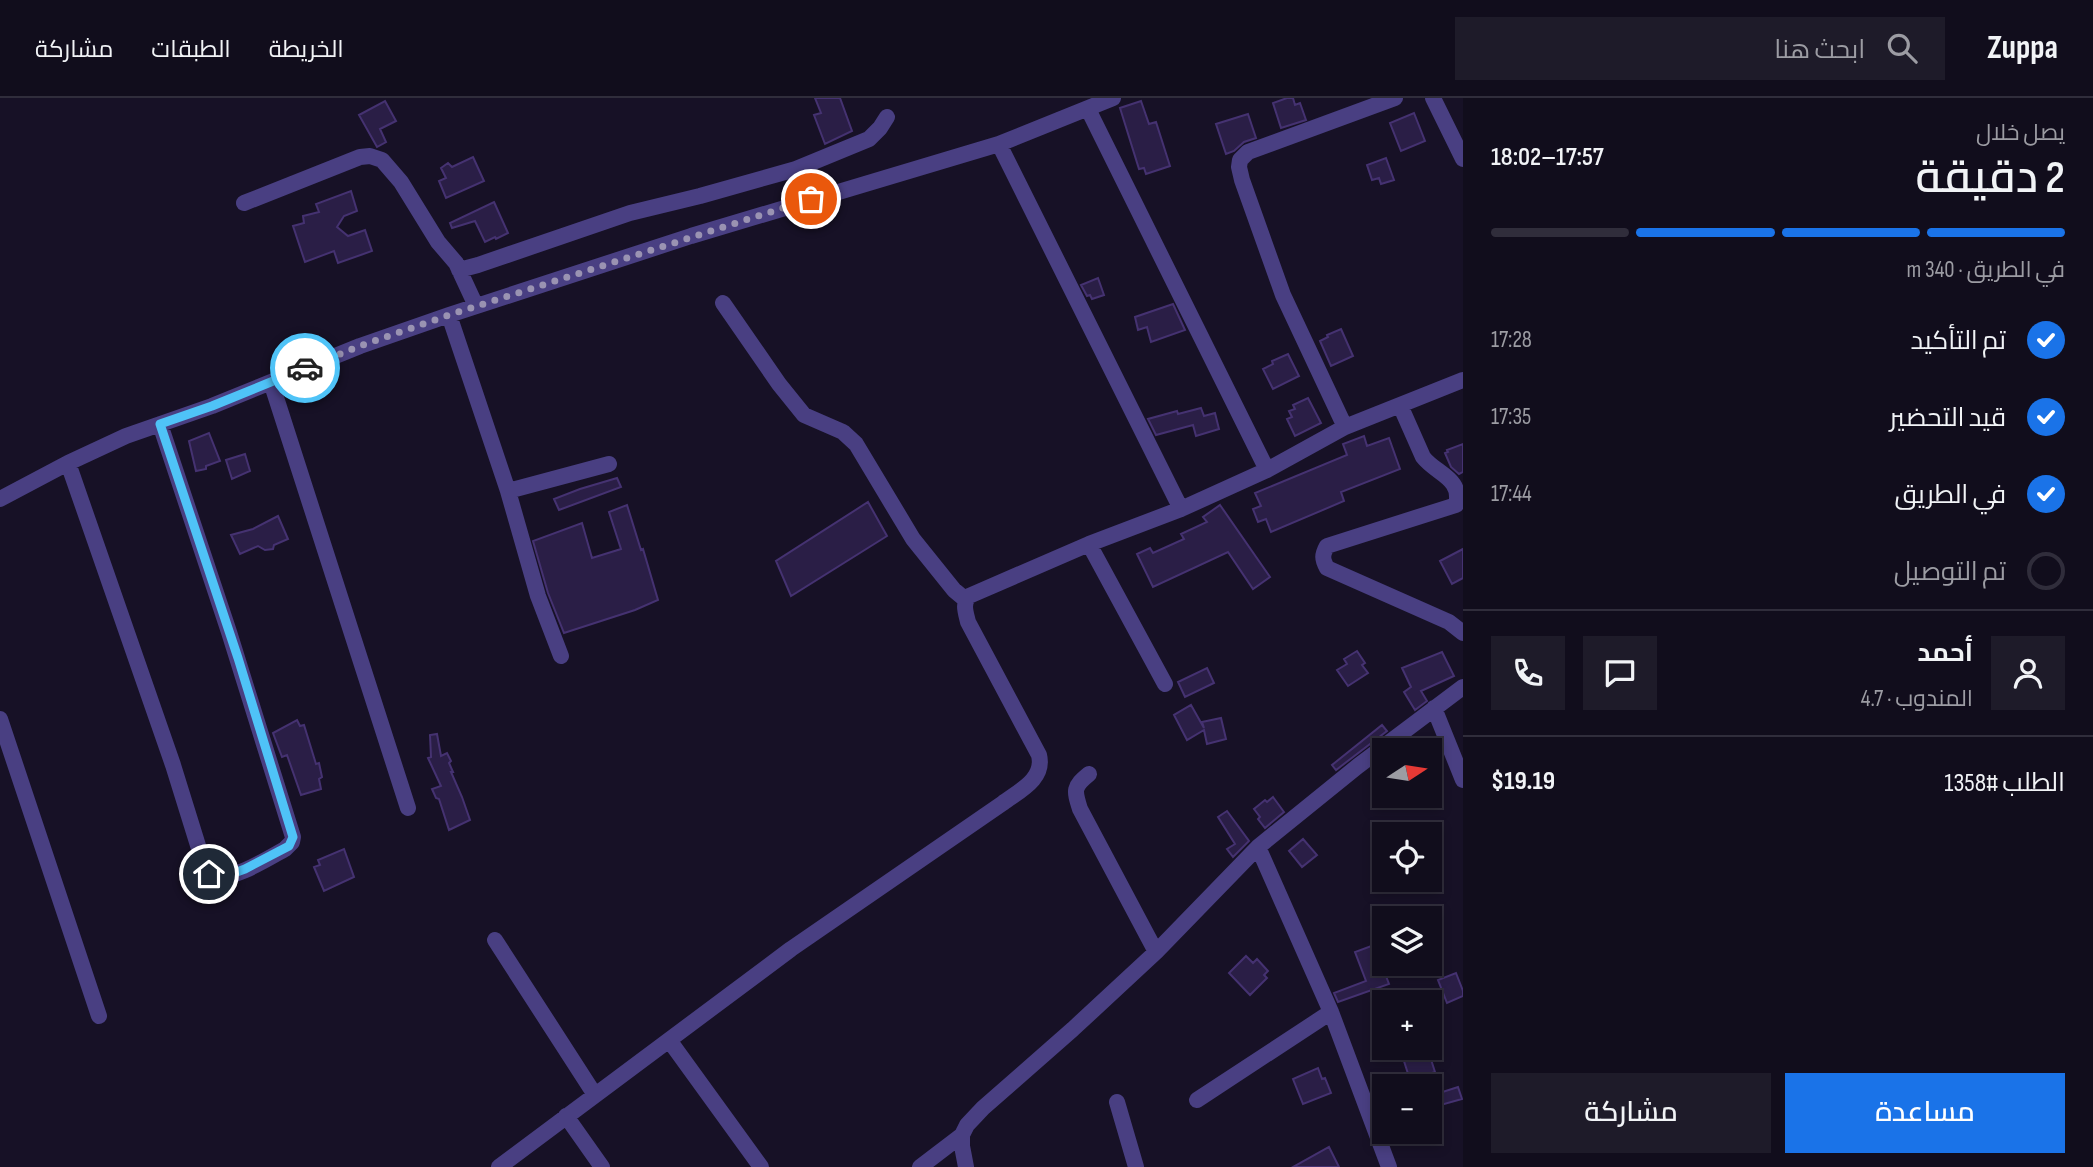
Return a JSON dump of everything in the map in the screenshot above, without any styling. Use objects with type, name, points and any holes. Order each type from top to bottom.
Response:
[{"type":"street","points":[[0,499],[133,433],[212,406],[360,346],[765,213],[999,144],[1113,98]]},
{"type":"street","points":[[1345,427],[1283,295],[1242,180],[1240,160],[1248,152],[1395,98]]},
{"type":"street","points":[[1433,98],[1463,159]]},
{"type":"street","points":[[1088,108],[1267,470]]},
{"type":"street","points":[[459,270],[630,212],[699,197],[796,169],[869,139],[887,117]]},
{"type":"street","points":[[999,144],[1181,509]]},
{"type":"street","points":[[244,203],[346,161],[370,156],[382,160],[397,176],[438,242],[453,258],[476,306]]},
{"type":"street","points":[[723,303],[804,415],[843,432],[856,444],[912,539],[954,590],[966,600]]},
{"type":"street","points":[[449,315],[508,491],[538,596],[561,656]]},
{"type":"street","points":[[499,1167],[790,949],[1003,803],[1036,777],[1041,763],[1039,755],[968,622],[966,600],[973,593],[1181,509],[1267,470],[1345,427],[1463,380]]},
{"type":"street","points":[[271,382],[408,808]]},
{"type":"street","points":[[1400,405],[1423,457],[1455,480],[1460,486],[1461,497],[1455,505],[1327,546],[1322,559],[1327,569],[1449,622],[1463,633]]},
{"type":"street","points":[[68,463],[173,765],[205,868],[217,878],[233,874],[285,849],[293,837],[238,658],[160,424]]},
{"type":"street","points":[[508,491],[609,464]]},
{"type":"street","points":[[1089,544],[1165,684]]},
{"type":"street","points":[[920,1167],[962,1135],[967,1125],[983,1108],[1156,952],[1258,847],[1463,687]]},
{"type":"street","points":[[1434,708],[1463,780]]},
{"type":"street","points":[[0,719],[99,1016]]},
{"type":"street","points":[[1089,774],[1078,783],[1075,790],[1080,809],[1156,952]]},
{"type":"street","points":[[1258,847],[1331,1012],[1389,1167]]},
{"type":"street","points":[[495,940],[595,1095]]},
{"type":"street","points":[[1197,1100],[1331,1012]]},
{"type":"street","points":[[670,1040],[761,1167]]},
{"type":"street","points":[[1117,1102],[1136,1167]]},
{"type":"street","points":[[566,1116],[602,1167]]},
{"type":"street","points":[[962,1135],[966,1167]]},
{"type":"building","points":[[815,98],[840,98],[852,131],[825,144],[814,115],[821,113]]},
{"type":"building","points":[[1293,98],[1295,105],[1300,103],[1306,120],[1281,128],[1273,103]]},
{"type":"building","points":[[385,101],[396,121],[380,129],[386,142],[377,147],[359,115]]},
{"type":"building","points":[[1141,101],[1149,124],[1156,122],[1170,166],[1146,174],[1144,168],[1139,169],[1120,108]]},
{"type":"building","points":[[1414,113],[1425,141],[1401,151],[1390,123]]},
{"type":"building","points":[[1248,114],[1256,138],[1244,142],[1226,154],[1216,124]]},
{"type":"building","points":[[473,157],[484,181],[446,198],[439,181],[446,178],[441,168],[448,163],[452,167]]},
{"type":"building","points":[[1386,158],[1394,180],[1381,184],[1379,178],[1372,180],[1367,165]]},
{"type":"building","points":[[351,191],[357,211],[344,216],[337,227],[348,236],[365,230],[372,251],[338,263],[334,251],[305,262],[293,226],[304,223],[303,216],[319,212],[316,204]]},
{"type":"building","points":[[494,202],[508,233],[485,242],[475,221],[452,228],[450,223]]},
{"type":"building","points":[[1098,278],[1104,295],[1092,299],[1081,285]]},
{"type":"building","points":[[1173,304],[1185,330],[1151,342],[1147,327],[1138,330],[1135,317]]},
{"type":"building","points":[[1341,329],[1353,356],[1331,366],[1320,341]]},
{"type":"building","points":[[1288,354],[1299,376],[1273,389],[1263,369],[1273,364],[1272,361]]},
{"type":"building","points":[[1308,398],[1321,423],[1295,436],[1287,419],[1292,417],[1289,411],[1295,409],[1293,405]]},
{"type":"building","points":[[1201,408],[1204,416],[1215,413],[1219,429],[1196,436],[1193,425],[1156,435],[1148,419],[1177,411],[1178,414]]},
{"type":"building","points":[[209,433],[220,461],[196,471],[189,441]]},
{"type":"building","points":[[1364,436],[1367,446],[1389,438],[1400,469],[1341,492],[1344,501],[1271,532],[1266,519],[1258,522],[1253,509],[1261,506],[1255,493],[1347,455],[1343,444]]},
{"type":"building","points":[[1463,444],[1463,472],[1459,474],[1451,467],[1445,453]]},
{"type":"building","points":[[245,454],[250,471],[232,479],[226,460]]},
{"type":"building","points":[[617,478],[621,487],[559,510],[554,499],[580,489]]},
{"type":"building","points":[[868,502],[887,536],[791,596],[776,561]]},
{"type":"building","points":[[627,505],[658,600],[564,633],[548,593],[533,541],[582,523],[592,558],[621,549],[609,512]]},
{"type":"building","points":[[1220,505],[1270,577],[1253,589],[1228,552],[1153,587],[1137,554],[1150,548],[1153,553],[1184,539],[1181,534],[1207,522],[1203,517]]},
{"type":"building","points":[[278,516],[288,539],[274,545],[273,549],[265,550],[258,546],[240,554],[231,535],[253,529]]},
{"type":"building","points":[[1463,549],[1463,578],[1452,584],[1440,561]]},
{"type":"building","points":[[1357,651],[1368,673],[1348,686],[1337,670],[1347,664],[1344,659]]},
{"type":"building","points":[[1442,652],[1454,676],[1421,691],[1427,701],[1415,710],[1404,692],[1411,687],[1402,668]]},
{"type":"building","points":[[1207,668],[1214,683],[1185,697],[1178,682]]},
{"type":"building","points":[[1191,705],[1204,728],[1202,722],[1221,718],[1226,739],[1207,744],[1204,730],[1187,740],[1174,715]]},
{"type":"building","points":[[297,720],[300,726],[304,725],[322,777],[319,779],[321,789],[301,795],[287,755],[282,757],[273,733]]},
{"type":"building","points":[[1382,725],[1387,731],[1378,738],[1372,738],[1372,742],[1336,770],[1332,765]]},
{"type":"building","points":[[437,734],[441,756],[447,753],[451,761],[451,772],[470,820],[449,830],[439,799],[432,789],[441,786],[428,758],[431,757],[430,735]]},
{"type":"building","points":[[1273,797],[1284,812],[1265,828],[1254,809]]},
{"type":"building","points":[[1227,811],[1249,841],[1233,857],[1227,849],[1235,844],[1218,817]]},
{"type":"building","points":[[1303,839],[1317,855],[1302,867],[1289,851]]},
{"type":"building","points":[[344,849],[354,877],[324,891],[314,867],[320,865],[318,860]]},
{"type":"building","points":[[1372,946],[1372,976],[1386,976],[1389,984],[1338,1002],[1334,993],[1366,981],[1355,952]]},
{"type":"building","points":[[1246,956],[1253,963],[1257,959],[1268,971],[1264,975],[1267,978],[1250,995],[1229,973]]},
{"type":"building","points":[[1456,973],[1463,996],[1447,1003],[1438,980]]},
{"type":"building","points":[[1404,1060],[1431,1060],[1435,1072],[1408,1074]]},
{"type":"building","points":[[1318,1068],[1331,1093],[1303,1104],[1293,1079]]},
{"type":"building","points":[[1458,1087],[1462,1099],[1442,1105],[1442,1092]]},
{"type":"building","points":[[1329,1147],[1339,1167],[1293,1167]]},
{"type":"way so far","points":[[305,368],[449,315],[811,199]]},
{"type":"route","points":[[209,874],[217,878],[245,869],[289,846],[293,837],[238,658],[160,424],[305,368]]}]
